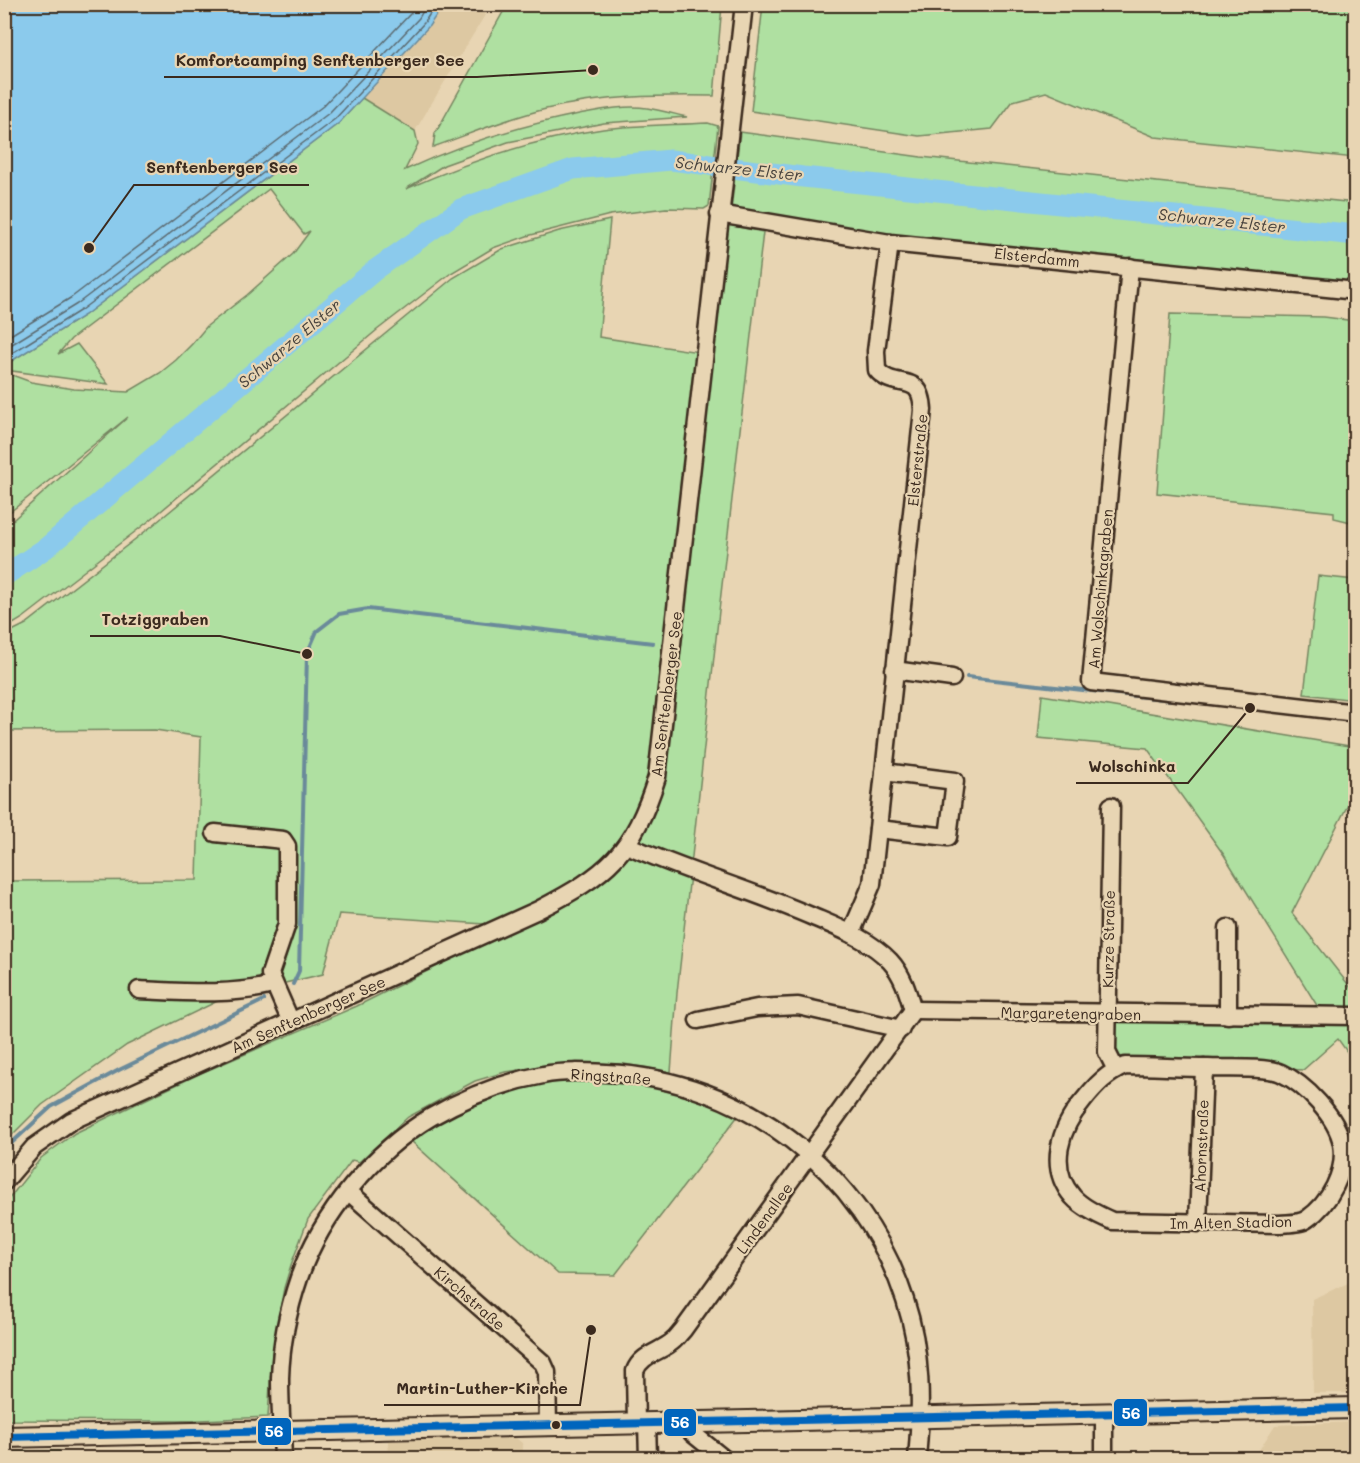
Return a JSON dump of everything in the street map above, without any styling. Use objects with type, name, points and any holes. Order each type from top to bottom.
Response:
[{"type":"main road","points":[[4,1437],[1356,1408]]},
{"type":"street","name":"Am Senftenberger See","points":[[4,1182],[34,1147],[71,1121],[528,915],[578,889],[606,868],[627,845],[646,810],[657,777],[744,4]]},
{"type":"street","name":"Elsterdamm","points":[[721,206],[890,243],[1356,291]]},
{"type":"street","name":"Elsterstraße","points":[[851,933],[872,884],[922,410],[919,389],[912,384],[888,380],[877,370],[876,351],[890,243]]},
{"type":"street","name":"Am Wolschinkagraben","points":[[1130,267],[1091,682],[1356,713]]},
{"type":"street","points":[[894,670],[952,678]]},
{"type":"street","points":[[878,829],[948,837],[955,781],[884,772]]},
{"type":"street","name":"Kurze Straße","points":[[1111,806],[1106,1014],[1107,1052],[1116,1070]]},
{"type":"street","points":[[215,833],[282,840],[287,846],[287,924],[270,974],[291,1022]]},
{"type":"street","points":[[627,845],[660,860],[785,905],[851,933],[869,944],[890,962],[905,984],[914,1011]]},
{"type":"street","points":[[1228,928],[1228,1015]]},
{"type":"street","points":[[139,990],[220,992],[273,985]]},
{"type":"street","points":[[698,1020],[757,1008],[798,1006],[901,1029]]},
{"type":"street","name":"Margaretengraben","points":[[914,1011],[1356,1016]]},
{"type":"street","name":"Lindenallee","points":[[642,1423],[635,1371],[638,1364],[655,1350],[672,1342],[683,1330],[914,1011]]},
{"type":"street","name":"Im Alten Stadion","points":[[1125,1066],[1134,1066],[1278,1072],[1299,1084],[1315,1099],[1330,1120],[1342,1143],[1343,1159],[1340,1173],[1328,1199],[1305,1221],[1280,1224],[1112,1221],[1090,1210],[1073,1196],[1061,1177],[1059,1156],[1061,1134],[1073,1112],[1092,1089],[1116,1070],[1125,1066]]},
{"type":"street","name":"Ahornstraße","points":[[1198,1223],[1204,1068]]},
{"type":"street","name":"Ringstraße","points":[[283,1458],[280,1376],[283,1345],[296,1288],[319,1234],[334,1209],[367,1169],[390,1147],[418,1125],[447,1108],[510,1082],[546,1074],[582,1072],[623,1074],[670,1081],[691,1087],[746,1110],[811,1154],[828,1171],[859,1207],[876,1234],[904,1298],[916,1341],[920,1369],[917,1458]]},
{"type":"street","name":"Kirchstraße","points":[[349,1192],[543,1363],[547,1372],[548,1425]]},
{"type":"street","points":[[1104,1413],[1104,1458]]},
{"type":"street","points":[[642,1423],[648,1458]]},
{"type":"street","points":[[689,1423],[692,1433],[723,1458]]},
{"type":"shaded area","points":[[443,5],[491,5],[415,131],[362,98],[429,26]]},
{"type":"shaded area","points":[[1355,1280],[1355,1393],[1313,1393],[1312,1299]]},
{"type":"shaded area","points":[[1355,1422],[1355,1458],[1254,1458],[1275,1425]]},
{"type":"shaded area","points":[[516,1438],[522,1443],[524,1458],[389,1458],[388,1441]]},
{"type":"green space","points":[[507,5],[722,5],[714,96],[630,97],[588,101],[517,117],[433,147],[435,134]]},
{"type":"green space","points":[[763,5],[1355,5],[1355,158],[1155,137],[1046,92],[1013,101],[992,129],[919,136],[751,111]]},
{"type":"green space","points":[[362,98],[415,131],[418,144],[405,170],[490,137],[579,114],[613,108],[639,107],[687,117],[604,123],[508,142],[444,165],[406,189],[502,152],[577,133],[642,126],[708,123],[718,126],[709,206],[704,209],[666,208],[610,215],[527,236],[493,248],[451,273],[377,330],[149,521],[23,618],[5,629],[5,527],[128,417],[5,516],[4,372],[31,382],[74,389],[128,392],[160,373],[176,360],[207,326],[247,295],[293,254],[310,231],[304,234],[269,189],[71,339],[58,354],[77,344],[108,384],[5,370],[5,365],[85,315],[339,123]]},
{"type":"green space","points":[[740,132],[921,157],[1355,203],[1355,286],[891,234],[731,210]]},
{"type":"green space","points":[[610,220],[599,337],[712,354],[724,224],[763,232],[677,993],[671,1072],[624,1064],[573,1063],[505,1072],[475,1081],[408,1117],[359,1162],[352,1160],[308,1219],[291,1265],[284,1288],[272,1353],[268,1417],[178,1421],[5,1420],[4,1205],[41,1158],[75,1133],[201,1073],[357,1006],[494,938],[484,924],[339,914],[323,974],[226,997],[127,1045],[42,1105],[5,1142],[5,881],[197,880],[201,737],[155,730],[5,731],[4,635],[26,624],[152,526],[453,278],[502,249],[559,231]]},
{"type":"green space","points":[[1170,314],[1324,317],[1355,321],[1355,523],[1334,518],[1334,512],[1157,493]]},
{"type":"green space","points":[[1318,576],[1355,580],[1355,700],[1304,694]]},
{"type":"green space","points":[[1042,695],[1355,747],[1355,791],[1292,913],[1355,993],[1355,1063],[1338,1039],[1303,1070],[1119,1061],[1113,1051],[1113,1023],[1116,1020],[1326,1020],[1224,855],[1147,748],[1038,738]]},
{"type":"green space","points":[[577,1079],[646,1083],[695,1097],[738,1116],[615,1275],[558,1274],[410,1140],[467,1105],[497,1093],[545,1082]]},
{"type":"green space","points":[[59,1451],[60,1458],[5,1458],[5,1455],[16,1452]]},
{"type":"water","points":[[5,4],[443,5],[429,26],[339,123],[85,315],[5,365]]},
{"type":"waterway","name":"Schwarze Elster","points":[[4,576],[46,548],[375,270],[461,209],[573,169],[671,160],[803,177],[1356,235]]},
{"type":"waterway","points":[[293,984],[299,971],[307,654],[317,631],[339,614],[368,609],[653,643]]},
{"type":"waterway","points":[[967,677],[1172,700]]},
{"type":"waterway","points":[[4,1150],[51,1107],[119,1070],[264,1000]]},
{"type":"transit line","name":"56","points":[[4,1437],[1356,1408]]},
{"type":"place","name":"Komfortcamping Senftenberger See","points":[[593,70]]},
{"type":"place","name":"Senftenberger See","points":[[89,248]]},
{"type":"place","name":"Totziggraben","points":[[307,654]]},
{"type":"place","name":"Wolschinka","points":[[1250,708]]},
{"type":"place","name":"Martin-Luther-Kirche","points":[[591,1330]]}]
